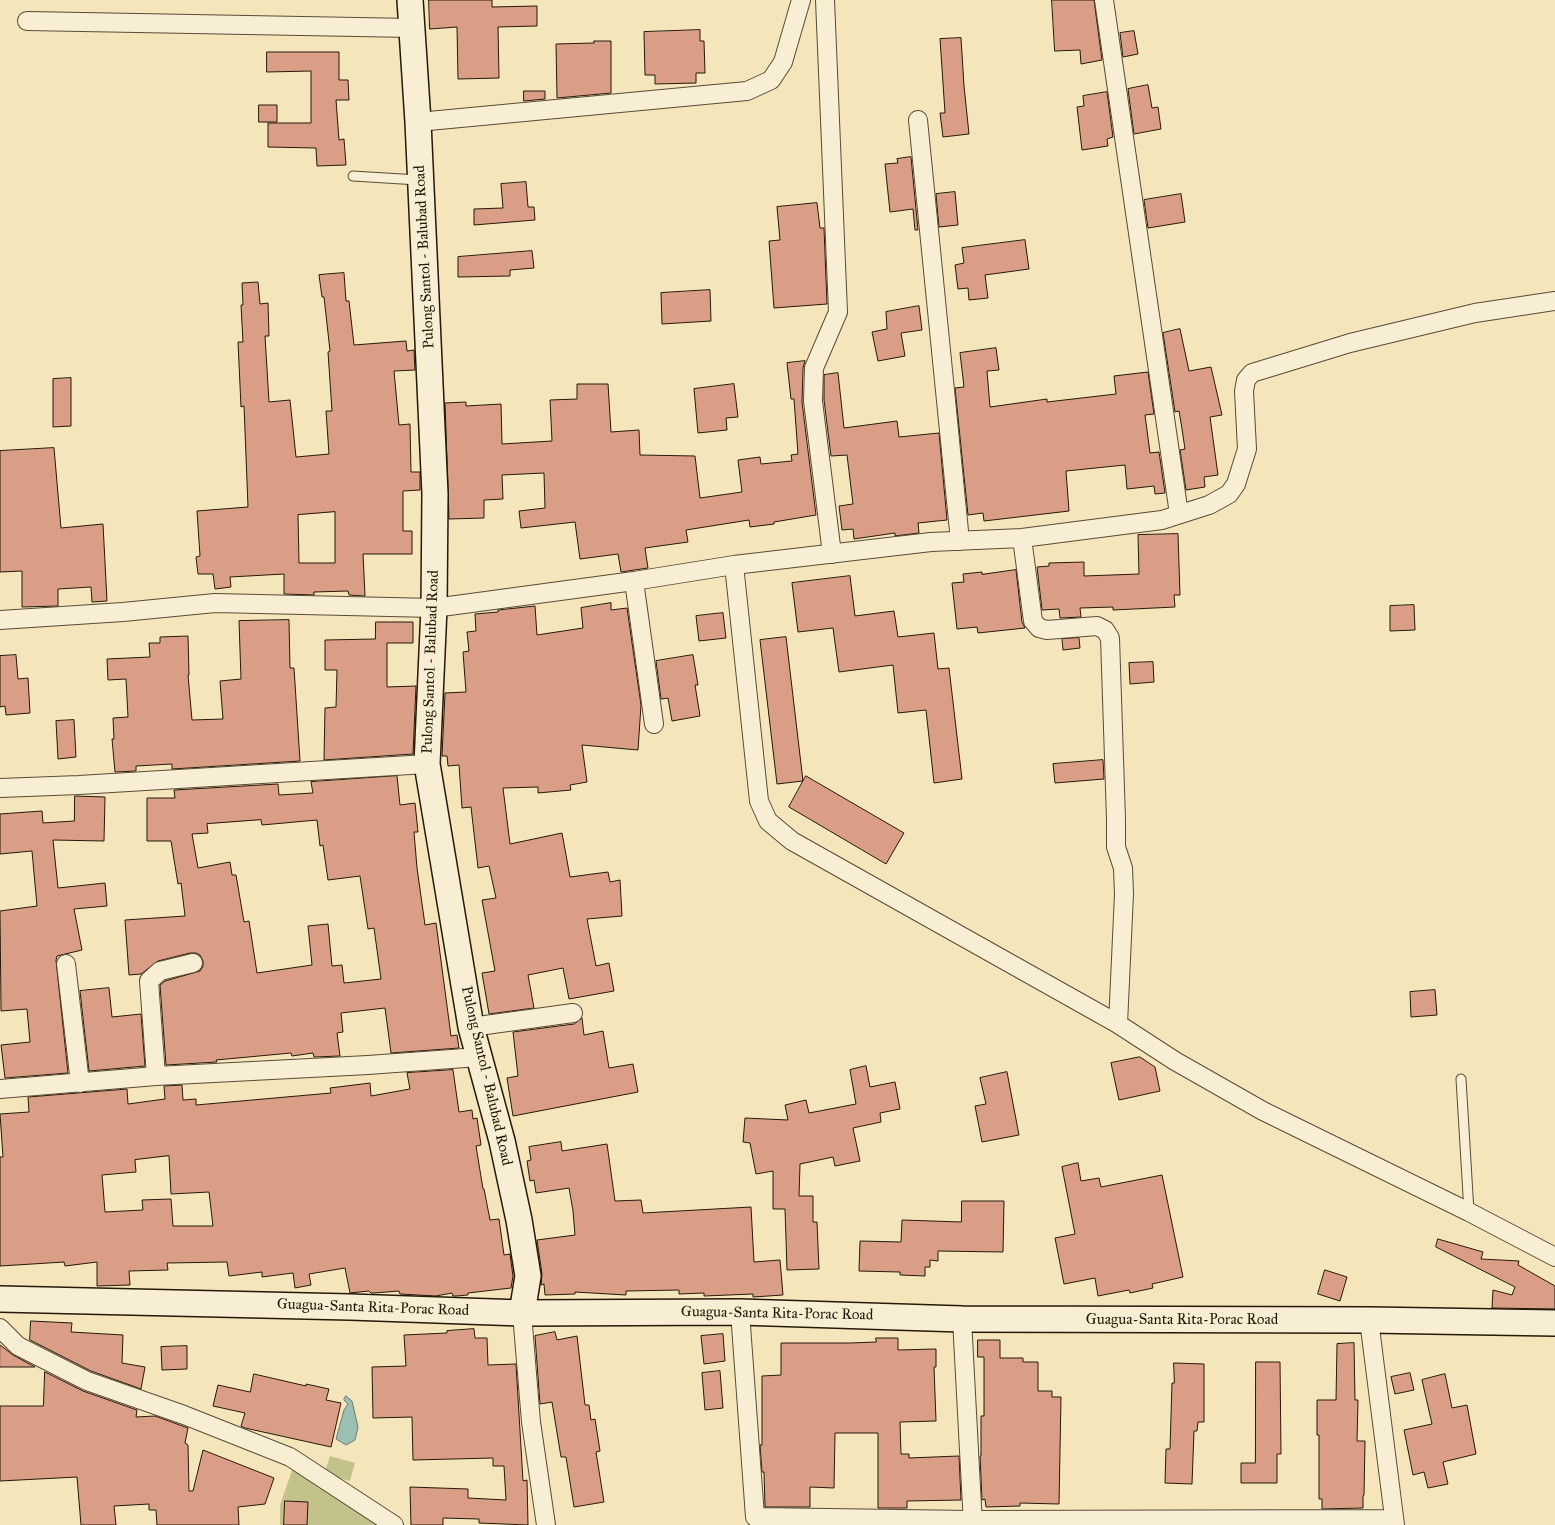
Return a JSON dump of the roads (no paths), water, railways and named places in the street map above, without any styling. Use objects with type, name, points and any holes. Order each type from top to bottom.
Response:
[{"type":"main road","name":"Pulong Santol - Balubad Road","points":[[410,0],[421,180],[435,494],[434,608],[427,764],[471,1027],[502,1141],[528,1276],[522,1313]]},
{"type":"main road","name":"Guagua-Santa Rita-Porac Road","points":[[0,1299],[522,1313],[740,1312],[962,1319],[1369,1320],[1555,1323]]},
{"type":"street","points":[[418,122],[747,91],[771,80],[783,62],[801,0]]},
{"type":"street","points":[[825,0],[838,312],[814,368],[813,402],[832,554]]},
{"type":"street","points":[[1104,0],[1179,514]]},
{"type":"street","points":[[27,20],[412,28]]},
{"type":"street","points":[[918,120],[960,541]]},
{"type":"street","points":[[0,620],[123,612],[215,603],[434,608],[634,581],[734,564],[931,542],[1022,538],[1162,520],[1209,506],[1229,494],[1236,484],[1247,449],[1244,391],[1246,380],[1252,373],[1378,336],[1475,313],[1555,301]]},
{"type":"street","points":[[1022,538],[1033,621],[1039,628],[1047,630],[1097,626],[1105,630],[1110,638],[1116,847],[1124,868],[1118,1024]]},
{"type":"street","points":[[734,564],[759,801],[768,821],[792,841],[1118,1024],[1175,1061],[1264,1111],[1469,1212],[1555,1258]]},
{"type":"street","points":[[634,581],[654,724]]},
{"type":"street","points":[[0,788],[427,764]]},
{"type":"street","points":[[156,1076],[149,981],[160,971],[193,963]]},
{"type":"street","points":[[66,964],[80,1082]]},
{"type":"street","points":[[471,1027],[573,1013]]},
{"type":"street","points":[[0,1089],[156,1076],[479,1057]]},
{"type":"street","points":[[740,1312],[755,1517],[973,1523],[1394,1522],[1369,1320]]},
{"type":"street","points":[[522,1313],[531,1422],[546,1525]]},
{"type":"street","points":[[962,1319],[973,1523]]},
{"type":"street","points":[[0,1328],[18,1346],[87,1381],[184,1415],[290,1457],[394,1525]]},
{"type":"lane","points":[[353,176],[421,180]]},
{"type":"lane","points":[[1462,1079],[1469,1212]]},
{"type":"water","points":[[346,1396],[352,1401],[358,1427],[355,1440],[346,1445],[336,1439],[344,1410],[348,1404],[344,1400]]}]
